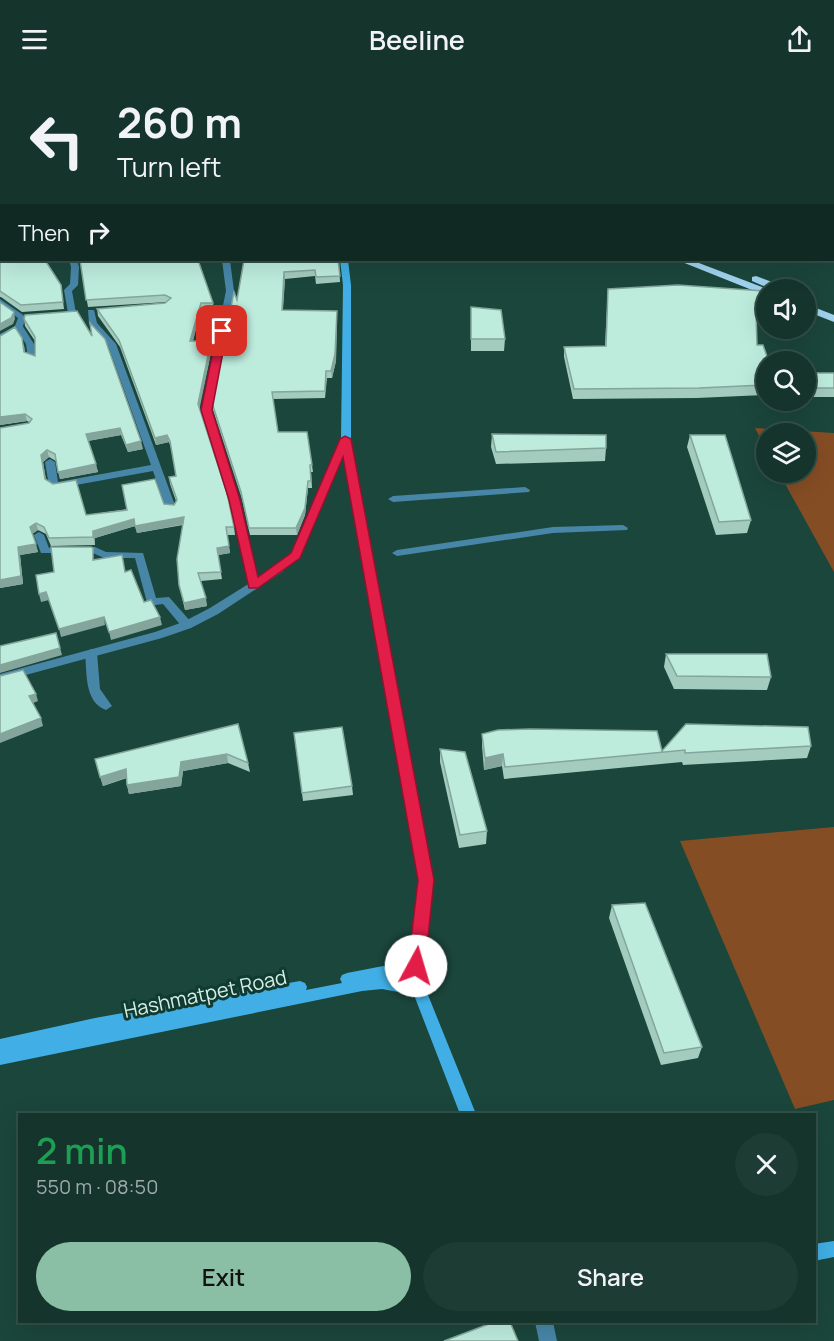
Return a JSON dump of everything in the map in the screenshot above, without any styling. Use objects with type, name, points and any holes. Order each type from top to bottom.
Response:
[{"type":"highway","points":[[685,261],[756,288]]},
{"type":"highway","points":[[702,261],[756,280]]},
{"type":"highway","points":[[816,302],[834,310]]},
{"type":"highway","points":[[816,311],[834,319]]},
{"type":"main road","points":[[344,261],[345,439],[426,880],[416,966],[419,990],[468,1113]]},
{"type":"main road","name":"Hashmatpet Road","points":[[0,1046],[95,1025],[416,966]]},
{"type":"main road","name":"Hashmatpet Road","points":[[0,1058],[362,985],[382,983],[419,990]]},
{"type":"main road","points":[[816,1253],[834,1249]]},
{"type":"street","points":[[72,313],[68,290],[74,285],[73,261]]},
{"type":"street","points":[[226,261],[230,291],[207,410],[235,500],[254,586]]},
{"type":"street","points":[[0,301],[22,317],[32,316]]},
{"type":"street","points":[[62,314],[101,311]]},
{"type":"street","points":[[91,312],[93,324],[112,344],[171,508]]},
{"type":"street","points":[[0,338],[19,327],[22,317]]},
{"type":"street","points":[[19,327],[30,344],[32,358]]},
{"type":"street","points":[[0,678],[187,625],[254,586],[296,555],[345,439]]},
{"type":"street","points":[[50,462],[54,486],[158,467]]},
{"type":"street","points":[[393,499],[525,490]]},
{"type":"street","points":[[397,553],[553,530],[623,528]]},
{"type":"street","points":[[39,535],[45,551],[95,550],[104,555],[139,555],[152,603],[165,600],[187,625]]},
{"type":"street","points":[[91,653],[94,690],[106,706]]},
{"type":"street","points":[[544,1323],[548,1341]]},
{"type":"shaded area","points":[[816,432],[834,433],[834,572],[785,483],[816,483]]},
{"type":"shaded area","points":[[834,827],[834,1100],[795,1109],[680,841]]},
{"type":"building","points":[[0,261],[46,261],[61,285],[63,302],[21,305],[0,291]]},
{"type":"building","points":[[80,261],[198,261],[213,303],[201,303],[190,341],[211,341],[198,404],[227,493],[234,527],[226,527],[229,546],[217,548],[221,572],[198,573],[206,598],[184,603],[179,585],[177,559],[184,517],[135,526],[134,519],[93,531],[93,537],[49,538],[44,527],[36,523],[30,527],[36,544],[18,547],[21,576],[0,580],[0,428],[29,423],[32,419],[25,414],[0,417],[0,336],[15,327],[22,338],[24,352],[35,356],[35,337],[24,319],[25,315],[77,311],[92,336],[90,323],[105,339],[141,441],[126,445],[120,428],[86,434],[96,464],[58,472],[55,454],[47,450],[41,455],[45,479],[53,484],[76,480],[86,515],[127,510],[122,485],[155,479],[164,504],[174,505],[177,500],[169,477],[176,476],[170,441],[167,435],[155,438],[119,340],[97,309],[165,303],[171,298],[165,295],[86,300]]},
{"type":"building","points":[[244,261],[338,261],[340,276],[316,277],[315,270],[284,272],[282,310],[337,311],[335,354],[331,371],[326,371],[325,391],[272,392],[278,432],[307,432],[312,465],[310,465],[311,481],[308,481],[305,508],[296,528],[249,528],[241,492],[212,403],[234,292],[237,300]]},
{"type":"building","points":[[678,285],[756,290],[756,339],[757,345],[763,345],[765,351],[756,351],[756,385],[574,389],[564,347],[606,346],[608,289]]},
{"type":"building","points":[[0,302],[14,312],[11,318],[0,324]]},
{"type":"building","points":[[471,307],[501,310],[505,339],[471,339]]},
{"type":"building","points":[[816,373],[834,373],[834,388],[816,388]]},
{"type":"building","points":[[492,434],[606,435],[606,448],[496,452]]},
{"type":"building","points":[[690,435],[725,435],[751,520],[719,522]]},
{"type":"building","points":[[51,547],[91,547],[93,548],[93,560],[122,555],[125,572],[131,570],[144,602],[151,600],[160,617],[109,632],[104,617],[59,629],[46,592],[39,594],[36,575],[54,572]]},
{"type":"building","points":[[56,633],[60,648],[0,665],[0,646]]},
{"type":"building","points":[[666,654],[767,654],[771,677],[677,676]]},
{"type":"building","points":[[23,670],[36,694],[29,696],[41,718],[0,734],[0,676]]},
{"type":"building","points":[[238,724],[248,763],[227,754],[181,762],[179,777],[127,785],[126,769],[100,777],[95,759]]},
{"type":"building","points":[[686,724],[808,727],[811,746],[685,753],[685,750],[505,767],[503,754],[485,758],[482,734],[498,730],[530,729],[657,731],[662,751]]},
{"type":"building","points":[[342,727],[352,786],[302,793],[294,733]]},
{"type":"building","points":[[440,749],[465,752],[487,831],[460,835]]},
{"type":"building","points":[[645,903],[702,1047],[664,1053],[612,905]]},
{"type":"building","points":[[491,1323],[510,1323],[518,1341],[444,1341]]},
{"type":"route","points":[[222,331],[207,410],[235,500],[254,586],[296,555],[345,439],[426,880],[416,966]]}]
